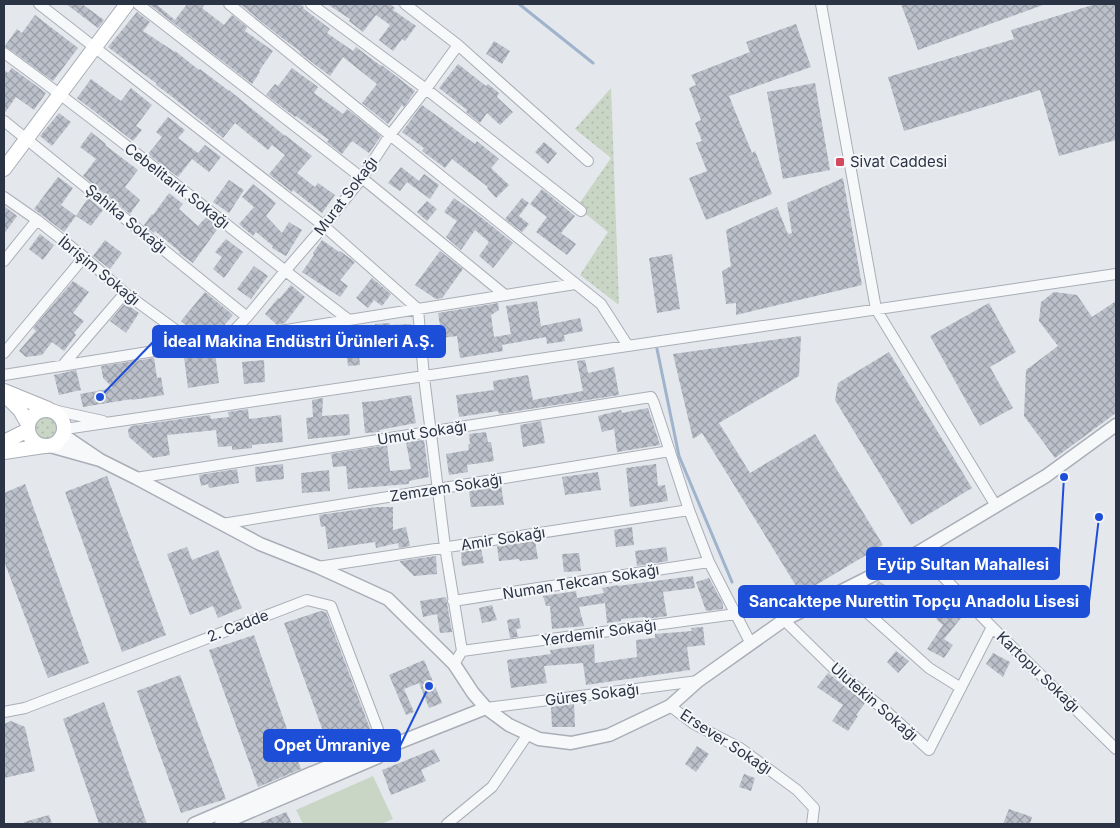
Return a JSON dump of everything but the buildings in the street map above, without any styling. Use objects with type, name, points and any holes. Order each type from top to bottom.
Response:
[{"type":"main road","points":[[4,169],[127,4]]},
{"type":"main road","points":[[4,392],[58,413],[64,424],[64,432],[60,440],[55,444],[4,452]]},
{"type":"main road","points":[[4,392],[20,410],[33,441],[47,446]]},
{"type":"main road","points":[[4,442],[28,427],[33,415],[42,410],[50,410]]},
{"type":"street","points":[[39,4],[324,226],[418,309],[437,489],[462,651],[454,664]]},
{"type":"street","points":[[138,4],[362,178],[505,295]]},
{"type":"street","points":[[229,4],[601,304],[628,346]]},
{"type":"street","points":[[311,4],[426,89],[581,211]]},
{"type":"street","points":[[404,4],[458,45],[588,161]]},
{"type":"street","points":[[821,4],[876,310],[996,506]]},
{"type":"street","name":"Murat Sokağı","points":[[225,340],[247,317],[324,226],[362,178],[390,135],[458,45]]},
{"type":"street","name":"Cebelitarık Sokağı","points":[[4,53],[60,94],[349,320]]},
{"type":"street","name":"Şahika Sokağı","points":[[4,122],[247,317]]},
{"type":"street","name":"İbrişim Sokağı","points":[[4,198],[37,220],[84,257],[125,293],[195,344]]},
{"type":"street","points":[[4,262],[37,220]]},
{"type":"street","points":[[4,352],[84,257]]},
{"type":"street","points":[[64,432],[112,423],[1116,274]]},
{"type":"street","points":[[4,375],[575,284]]},
{"type":"street","points":[[62,365],[125,293]]},
{"type":"street","name":"Umut Sokağı","points":[[136,478],[651,397],[670,451]]},
{"type":"street","points":[[50,410],[112,423]]},
{"type":"street","points":[[64,432],[100,460],[260,544],[318,567],[388,600],[454,664],[473,693],[486,708],[509,725],[539,739],[571,743],[609,735],[670,706],[698,681],[784,620],[919,552],[1046,476],[1116,425]]},
{"type":"street","points":[[47,446],[100,460]]},
{"type":"street","points":[[670,451],[689,510],[709,562],[752,644]]},
{"type":"street","name":"Zemzem Sokağı","points":[[222,524],[670,451]]},
{"type":"street","name":"Amir Sokağı","points":[[318,567],[689,510]]},
{"type":"street","name":"Kartopu Sokağı","points":[[919,552],[1116,749]]},
{"type":"street","name":"Numan Tekcan Sokağı","points":[[453,601],[709,562]]},
{"type":"street","points":[[842,590],[929,668],[961,688]]},
{"type":"street","name":"2. Cadde","points":[[4,712],[25,708],[307,600],[330,606],[385,748]]},
{"type":"street","name":"Yerdemir Sokağı","points":[[462,651],[736,614]]},
{"type":"street","name":"Ulutekin Sokağı","points":[[784,620],[832,667],[886,711],[929,750],[992,626]]},
{"type":"street","name":"Güreş Sokağı","points":[[486,708],[698,681]]},
{"type":"street","name":"Ersever Sokağı","points":[[670,706],[694,724],[740,748],[797,790],[814,808],[812,824]]},
{"type":"street","points":[[194,824],[321,769],[376,748],[385,748],[486,708]]},
{"type":"street","points":[[447,824],[492,787],[528,734]]},
{"type":"street","points":[[221,824],[378,758],[385,748]]},
{"type":"green space","points":[[611,88],[619,305],[580,275],[608,232],[577,207],[611,158],[575,129]]},
{"type":"green space","points":[[47,414],[56,418],[60,427],[56,436],[47,440],[38,436],[34,427],[38,418]]},
{"type":"green space","points":[[373,776],[393,819],[381,824],[303,824],[296,810]]},
{"type":"waterway","points":[[519,4],[593,63]]},
{"type":"waterway","points":[[657,349],[679,456],[732,582]]},
{"type":"place","name":"Sivat Caddesi","points":[[840,162]]},
{"type":"place","name":"İdeal Makina Endüstri Ürünleri A.Ş.","points":[[100,397]]},
{"type":"place","name":"Eyüp Sultan Mahallesi","points":[[1064,477]]},
{"type":"place","name":"Sancaktepe Nurettin Topçu Anadolu Lisesi","points":[[1099,517]]},
{"type":"place","name":"Opet Ümraniye","points":[[429,686]]}]
